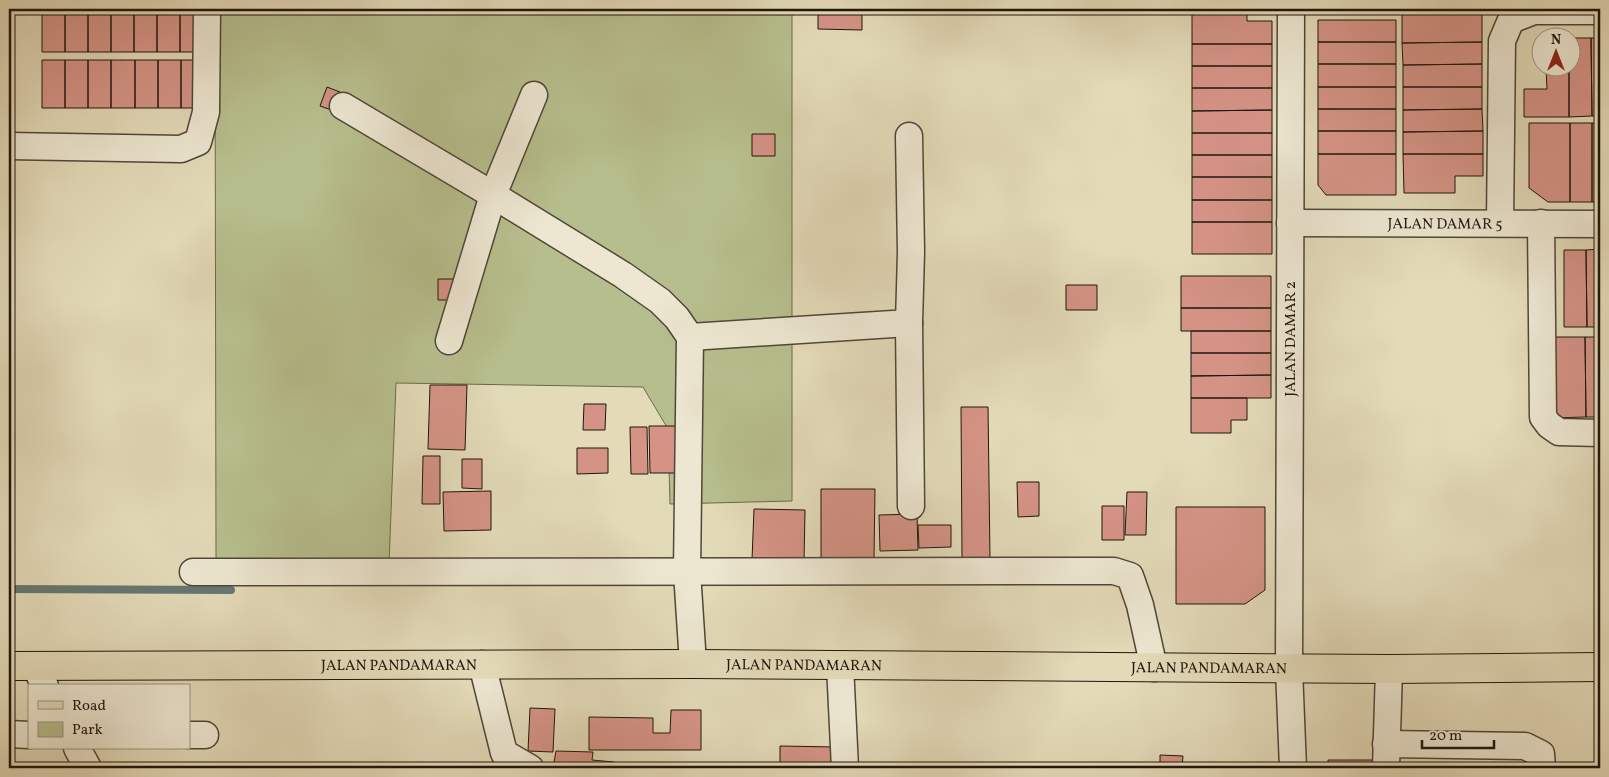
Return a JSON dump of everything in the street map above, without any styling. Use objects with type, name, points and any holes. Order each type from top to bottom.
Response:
[{"type":"main road","name":"JALAN PANDAMARAN","points":[[30,672],[482,664],[1289,669],[1600,667]]},
{"type":"street","points":[[9,146],[181,149],[198,142],[206,112],[207,9]]},
{"type":"street","name":"JALAN DAMAR 2","points":[[1291,9],[1289,669],[1293,768]]},
{"type":"street","points":[[1500,223],[1502,41],[1510,20],[1534,11],[1600,11]]},
{"type":"street","points":[[449,342],[493,195],[534,95]]},
{"type":"street","points":[[343,106],[493,195],[630,280],[660,301],[678,318],[690,337],[687,572],[693,664]]},
{"type":"street","points":[[909,136],[911,252],[908,322],[911,506]]},
{"type":"street","name":"JALAN DAMAR 5","points":[[1290,222],[1600,224]]},
{"type":"street","points":[[1541,223],[1543,417],[1549,425],[1559,432],[1600,433]]},
{"type":"street","points":[[690,337],[908,322]]},
{"type":"street","points":[[193,572],[1114,571],[1130,576],[1140,605],[1154,668]]},
{"type":"street","points":[[482,664],[500,761],[530,768]]},
{"type":"street","points":[[840,665],[845,768]]},
{"type":"street","points":[[1389,669],[1386,756],[1525,746],[1540,754],[1542,768]]},
{"type":"street","points":[[9,734],[28,734]]},
{"type":"street","points":[[79,750],[88,768]]},
{"type":"green space","points":[[215,9],[792,9],[792,501],[670,504],[668,429],[643,387],[396,383],[389,564],[216,560]]},
{"type":"building","points":[[42,9],[65,9],[65,52],[42,52]]},
{"type":"building","points":[[65,9],[88,9],[88,52],[65,52]]},
{"type":"building","points":[[88,9],[111,9],[111,52],[88,52]]},
{"type":"building","points":[[111,9],[134,9],[134,52],[111,52]]},
{"type":"building","points":[[134,9],[157,9],[157,52],[134,52]]},
{"type":"building","points":[[157,9],[180,9],[180,52],[157,52]]},
{"type":"building","points":[[180,9],[203,9],[203,52],[180,52]]},
{"type":"building","points":[[818,9],[862,9],[862,30],[818,29]]},
{"type":"building","points":[[1192,9],[1247,9],[1247,21],[1272,21],[1272,44],[1192,44]]},
{"type":"building","points":[[1402,9],[1471,9],[1471,13],[1482,13],[1482,42],[1402,43]]},
{"type":"building","points":[[1318,20],[1396,20],[1396,42],[1318,42]]},
{"type":"building","points":[[1582,38],[1591,38],[1592,116],[1569,117],[1569,78],[1582,78]]},
{"type":"building","points":[[1591,38],[1600,38],[1600,116],[1592,116]]},
{"type":"building","points":[[1318,42],[1396,42],[1396,64],[1318,64]]},
{"type":"building","points":[[1482,42],[1482,64],[1403,65],[1402,43]]},
{"type":"building","points":[[1192,44],[1272,44],[1272,66],[1192,66]]},
{"type":"building","points":[[42,60],[65,60],[65,108],[42,108]]},
{"type":"building","points":[[65,60],[88,60],[88,108],[65,108]]},
{"type":"building","points":[[88,60],[111,60],[111,108],[88,108]]},
{"type":"building","points":[[111,60],[135,60],[135,108],[111,108]]},
{"type":"building","points":[[135,60],[158,60],[158,108],[135,108]]},
{"type":"building","points":[[158,60],[181,60],[181,108],[158,108]]},
{"type":"building","points":[[181,60],[204,60],[204,108],[181,108]]},
{"type":"building","points":[[1318,64],[1396,64],[1396,87],[1318,87]]},
{"type":"building","points":[[1482,64],[1482,87],[1403,87],[1403,65]]},
{"type":"building","points":[[1192,66],[1272,66],[1272,88],[1192,88]]},
{"type":"building","points":[[1546,78],[1569,78],[1569,117],[1524,117],[1524,89],[1547,89]]},
{"type":"building","points":[[327,87],[355,98],[349,116],[320,106]]},
{"type":"building","points":[[1318,87],[1396,87],[1396,109],[1318,109]]},
{"type":"building","points":[[1403,87],[1482,87],[1482,109],[1403,110]]},
{"type":"building","points":[[1192,88],[1272,88],[1272,110],[1192,111]]},
{"type":"building","points":[[1318,109],[1396,109],[1396,131],[1318,131]]},
{"type":"building","points":[[1482,109],[1483,131],[1403,132],[1403,110]]},
{"type":"building","points":[[1272,110],[1272,133],[1192,133],[1192,111]]},
{"type":"building","points":[[1529,123],[1570,123],[1570,202],[1548,202],[1529,188]]},
{"type":"building","points":[[1570,123],[1592,123],[1592,202],[1570,202]]},
{"type":"building","points":[[1592,123],[1600,123],[1600,202],[1592,202]]},
{"type":"building","points":[[1318,131],[1396,131],[1396,154],[1318,154]]},
{"type":"building","points":[[1483,131],[1483,154],[1403,154],[1403,132]]},
{"type":"building","points":[[1192,133],[1272,133],[1272,155],[1192,155]]},
{"type":"building","points":[[752,134],[775,134],[775,156],[752,156]]},
{"type":"building","points":[[1318,154],[1396,154],[1396,195],[1326,195],[1318,185]]},
{"type":"building","points":[[1403,154],[1483,154],[1483,176],[1455,176],[1455,193],[1404,193]]},
{"type":"building","points":[[1192,155],[1272,155],[1272,177],[1192,177]]},
{"type":"building","points":[[1192,177],[1272,177],[1272,200],[1192,200]]},
{"type":"building","points":[[1192,200],[1272,200],[1272,222],[1192,222]]},
{"type":"building","points":[[1192,222],[1272,222],[1272,254],[1192,254]]},
{"type":"building","points":[[1600,249],[1600,327],[1587,327],[1586,250]]},
{"type":"building","points":[[1564,250],[1586,250],[1587,327],[1564,327]]},
{"type":"building","points":[[1181,276],[1271,276],[1271,308],[1181,308]]},
{"type":"building","points":[[438,279],[459,279],[460,300],[438,300]]},
{"type":"building","points":[[1066,285],[1097,285],[1097,310],[1066,310]]},
{"type":"building","points":[[1181,308],[1271,308],[1271,331],[1181,331]]},
{"type":"building","points":[[1191,331],[1271,331],[1271,353],[1191,353]]},
{"type":"building","points":[[1550,337],[1585,337],[1586,417],[1551,418]]},
{"type":"building","points":[[1585,337],[1600,337],[1600,417],[1586,417]]},
{"type":"building","points":[[1191,353],[1271,353],[1271,375],[1191,376]]},
{"type":"building","points":[[1271,375],[1271,398],[1191,398],[1191,376]]},
{"type":"building","points":[[430,385],[467,385],[465,450],[428,449]]},
{"type":"building","points":[[1191,398],[1247,398],[1247,420],[1231,420],[1231,433],[1191,433]]},
{"type":"building","points":[[584,404],[606,404],[605,430],[583,430]]},
{"type":"building","points":[[961,407],[988,407],[990,558],[962,558]]},
{"type":"building","points":[[649,426],[683,426],[684,473],[650,473]]},
{"type":"building","points":[[630,427],[647,427],[648,474],[631,474]]},
{"type":"building","points":[[577,448],[608,448],[608,473],[577,474]]},
{"type":"building","points":[[423,456],[440,456],[440,504],[422,504]]},
{"type":"building","points":[[462,459],[482,459],[482,489],[462,488]]},
{"type":"building","points":[[1017,482],[1039,482],[1039,516],[1018,517]]},
{"type":"building","points":[[821,489],[875,489],[874,560],[821,560]]},
{"type":"building","points":[[491,491],[491,530],[444,531],[443,492]]},
{"type":"building","points":[[1127,492],[1147,492],[1146,535],[1125,535]]},
{"type":"building","points":[[1102,506],[1124,506],[1124,540],[1102,540]]},
{"type":"building","points":[[1176,507],[1265,507],[1265,590],[1245,604],[1176,604]]},
{"type":"building","points":[[754,509],[805,510],[804,562],[752,560]]},
{"type":"building","points":[[917,514],[918,550],[880,551],[879,515]]},
{"type":"building","points":[[918,525],[951,525],[951,547],[919,548]]},
{"type":"building","points":[[530,708],[555,709],[553,752],[528,751]]},
{"type":"building","points":[[671,710],[701,710],[701,750],[589,750],[589,717],[653,718],[653,733],[670,733]]},
{"type":"building","points":[[780,746],[836,747],[835,768],[780,768]]},
{"type":"building","points":[[556,751],[593,752],[592,760],[614,762],[612,768],[553,768]]},
{"type":"building","points":[[1160,755],[1183,756],[1182,768],[1160,768]]},
{"type":"building","points":[[1328,760],[1380,760],[1380,768],[1328,768]]},
{"type":"waterway","points":[[9,589],[231,590]]}]
